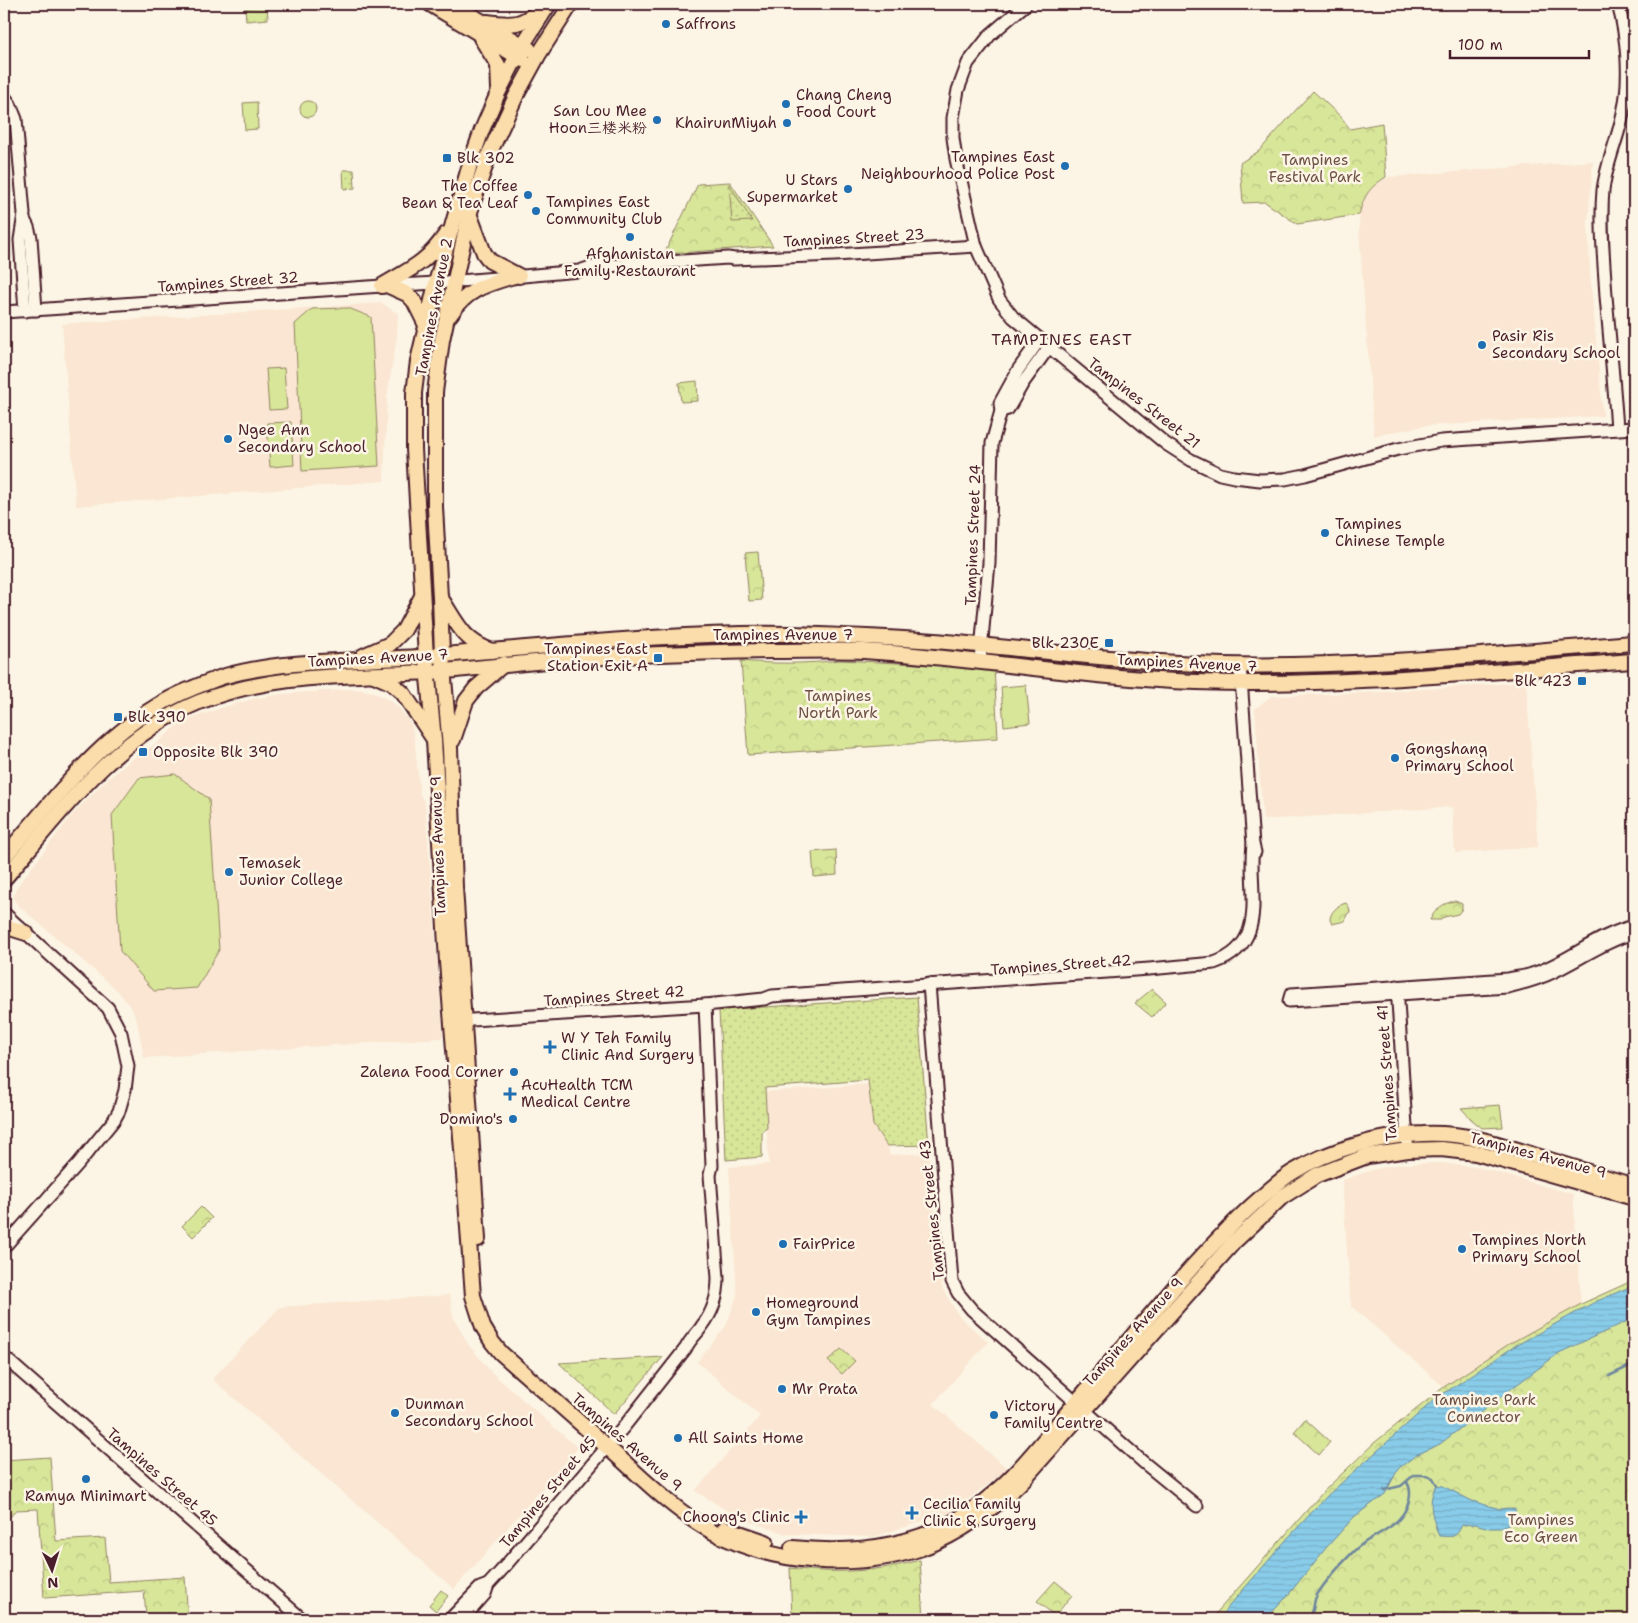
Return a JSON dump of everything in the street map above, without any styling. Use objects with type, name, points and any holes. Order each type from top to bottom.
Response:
[{"type":"main road","points":[[430,4],[480,27],[536,60]]},
{"type":"main road","points":[[452,4],[480,27],[498,65],[500,80],[498,93]]},
{"type":"main road","points":[[480,27],[517,24],[532,17],[548,4]]},
{"type":"main road","name":"Tampines Avenue 2","points":[[427,672],[414,449],[414,393],[418,361],[452,225],[482,130],[498,93],[520,51],[548,4]]},
{"type":"main road","name":"Tampines Avenue 2","points":[[443,671],[435,507],[435,392],[439,356],[469,215],[487,160],[499,131],[536,60],[571,4]]},
{"type":"main road","points":[[469,215],[490,260],[516,276]]},
{"type":"main road","points":[[385,286],[419,265],[440,244],[452,225]]},
{"type":"main road","points":[[446,321],[457,304],[468,294],[486,285],[516,276]]},
{"type":"main road","points":[[385,286],[407,294],[414,301],[426,325]]},
{"type":"main road","points":[[349,661],[390,644],[404,630],[422,595]]},
{"type":"main road","points":[[440,597],[453,620],[474,643],[494,652]]},
{"type":"main road","name":"Tampines Avenue 7","points":[[4,857],[87,762],[136,720],[159,704],[223,676],[287,665],[442,656],[643,638],[776,634],[856,637],[981,646],[1155,662],[1256,666],[1399,661],[1634,643]]},
{"type":"main road","name":"Tampines Avenue 7","points":[[4,879],[79,792],[115,756],[144,733],[180,711],[225,692],[283,681],[443,671],[504,664],[703,652],[862,651],[1152,679],[1240,683],[1354,681],[1634,661]]},
{"type":"main road","points":[[450,748],[466,700],[476,688],[504,664]]},
{"type":"main road","name":"Tampines Avenue 9","points":[[443,671],[450,748],[458,1021],[482,1299],[488,1317],[496,1332],[510,1350],[688,1516],[724,1538],[742,1545],[784,1556],[820,1560],[850,1560],[901,1554],[923,1547],[973,1521],[1012,1491],[1223,1233],[1273,1186],[1293,1172],[1331,1154],[1365,1142],[1410,1134],[1441,1134],[1479,1138],[1634,1186]]},
{"type":"main road","name":"Tampines Avenue 9","points":[[427,672],[434,740],[447,962],[458,1021]]},
{"type":"main road","points":[[371,674],[390,682],[403,693],[434,740]]},
{"type":"main road","points":[[4,926],[26,933]]},
{"type":"main road","name":"Tampines Avenue 9","points":[[1081,1406],[1233,1243],[1282,1197],[1317,1175],[1335,1168],[1367,1156],[1411,1150],[1441,1149],[1476,1153],[1634,1198]]},
{"type":"street","name":"Tampines Street 21","points":[[1026,4],[990,35],[976,51],[962,76],[955,102],[953,138],[976,246],[999,300],[1013,316],[1166,444],[1209,469],[1234,477],[1260,480],[1318,472],[1398,450],[1442,441],[1634,428]]},
{"type":"street","points":[[1618,4],[1626,52],[1626,98],[1604,189],[1602,239],[1618,429]]},
{"type":"street","points":[[4,96],[10,104],[16,119],[24,220],[20,240],[30,310]]},
{"type":"street","name":"Tampines Street 23","points":[[454,282],[579,271],[591,267],[633,268],[728,263],[734,259],[976,246]]},
{"type":"street","name":"Tampines Street 32","points":[[4,312],[454,282]]},
{"type":"street","name":"Tampines Street 24","points":[[980,661],[989,563],[992,443],[1001,411],[1008,409],[1044,343]]},
{"type":"street","name":"Tampines Street 42","points":[[458,1021],[705,1005],[929,987],[1198,970],[1210,969],[1230,963],[1241,956],[1254,940],[1259,926],[1260,897],[1256,856],[1253,845],[1240,665]]},
{"type":"street","points":[[4,913],[108,1008],[121,1033],[128,1066],[124,1096],[114,1120],[78,1164],[4,1247]]},
{"type":"street","name":"Tampines Street 41","points":[[1553,969],[1598,940],[1622,929],[1634,926]]},
{"type":"street","name":"Tampines Street 41","points":[[1401,990],[1291,994],[1289,1001],[1401,990],[1508,979],[1553,969],[1601,946],[1634,933]]},
{"type":"street","name":"Tampines Street 43","points":[[929,987],[952,1281],[958,1293],[972,1310],[1143,1462],[1197,1506]]},
{"type":"street","name":"Tampines Street 41","points":[[1401,990],[1411,1150]]},
{"type":"street","name":"Tampines Street 45","points":[[463,1619],[486,1593],[488,1585],[609,1443],[686,1348],[693,1346],[708,1330],[722,1298],[723,1266],[718,1174],[712,1166],[705,1005]]},
{"type":"street","name":"Tampines Street 45","points":[[4,1357],[302,1619]]},
{"type":"street","name":"Tampines Street 45","points":[[450,1619],[480,1588],[488,1585]]},
{"type":"shaded area","name":"Pasir Ris Secondary School","points":[[1593,161],[1588,223],[1590,273],[1603,416],[1423,426],[1374,436],[1359,229],[1360,206],[1372,187],[1389,177]]},
{"type":"shaded area","name":"Ngee Ann Secondary School","points":[[382,303],[398,314],[397,336],[387,397],[384,481],[76,506],[62,324]]},
{"type":"shaded area","name":"Gongshang Primary School","points":[[1526,682],[1538,847],[1455,853],[1452,807],[1263,820],[1255,709],[1271,696],[1383,692]]},
{"type":"shaded area","name":"Temasek Junior College","points":[[355,689],[373,692],[391,701],[407,718],[414,735],[420,795],[425,803],[443,1036],[441,1038],[144,1058],[137,1021],[132,1009],[117,990],[19,906],[13,899],[16,888],[71,816],[102,784],[133,758],[157,743],[181,722],[257,698],[281,694]]},
{"type":"shaded area","points":[[884,1083],[889,1155],[929,1153],[942,1288],[959,1316],[988,1342],[933,1404],[1008,1469],[951,1512],[874,1537],[786,1534],[739,1518],[695,1491],[760,1416],[697,1362],[726,1326],[737,1295],[729,1167],[769,1164],[764,1092]]},
{"type":"shaded area","name":"Tampines North Primary School","points":[[1442,1163],[1481,1168],[1573,1194],[1581,1304],[1509,1344],[1444,1387],[1351,1306],[1342,1180],[1372,1170],[1400,1164]]},
{"type":"shaded area","name":"Dunman Secondary School","points":[[450,1295],[453,1316],[468,1344],[490,1371],[578,1448],[454,1589],[212,1379],[280,1307]]},
{"type":"green space","points":[[267,6],[268,19],[246,21],[245,8]]},
{"type":"green space","name":"Tampines Festival Park","points":[[1313,91],[1341,117],[1350,129],[1382,123],[1386,177],[1368,193],[1359,215],[1297,224],[1265,202],[1243,203],[1240,163],[1259,151]]},
{"type":"green space","points":[[308,101],[316,109],[308,117],[300,109]]},
{"type":"green space","points":[[257,102],[258,129],[245,130],[243,103]]},
{"type":"green space","points":[[343,170],[354,170],[355,188],[344,189]]},
{"type":"green space","points":[[730,182],[773,246],[664,254],[698,184]]},
{"type":"green space","points":[[729,184],[752,221],[732,222]]},
{"type":"green space","points":[[348,308],[371,317],[379,466],[302,471],[295,324],[312,309]]},
{"type":"green space","points":[[284,368],[287,409],[269,410],[266,369]]},
{"type":"green space","points":[[697,381],[698,401],[681,402],[679,383]]},
{"type":"green space","points":[[291,422],[294,465],[270,467],[267,423]]},
{"type":"green space","points":[[758,552],[762,600],[749,601],[745,553]]},
{"type":"green space","name":"Tampines North Park","points":[[840,660],[994,668],[998,738],[748,755],[741,661],[791,663]]},
{"type":"green space","points":[[1026,685],[1030,723],[1004,726],[1001,687]]},
{"type":"green space","points":[[175,774],[209,799],[219,950],[197,988],[154,991],[120,951],[112,815],[139,778]]},
{"type":"green space","points":[[836,850],[837,875],[814,877],[812,852]]},
{"type":"green space","points":[[1455,901],[1462,904],[1462,909],[1458,914],[1444,917],[1441,920],[1430,920],[1440,907]]},
{"type":"green space","points":[[1346,903],[1350,912],[1347,914],[1345,921],[1332,924],[1330,917],[1333,912],[1337,907]]},
{"type":"green space","points":[[1152,989],[1166,1002],[1152,1017],[1135,1003]]},
{"type":"green space","points":[[917,997],[929,1145],[887,1146],[873,1125],[868,1080],[765,1088],[767,1128],[762,1131],[762,1157],[726,1160],[719,1010]]},
{"type":"green space","points":[[1500,1105],[1503,1127],[1482,1128],[1461,1108]]},
{"type":"green space","points":[[201,1207],[212,1218],[193,1237],[182,1226]]},
{"type":"green space","name":"Tampines Eco Green","points":[[1634,1280],[1634,1619],[1211,1619],[1324,1491],[1374,1443],[1444,1387],[1509,1344],[1581,1304]]},
{"type":"green space","points":[[841,1349],[855,1361],[842,1374],[828,1361]]},
{"type":"green space","points":[[663,1357],[614,1414],[559,1363]]},
{"type":"green space","points":[[1305,1419],[1330,1442],[1319,1455],[1294,1432]]},
{"type":"green space","points":[[50,1457],[56,1541],[105,1538],[109,1582],[185,1577],[188,1619],[142,1619],[146,1615],[144,1591],[44,1598],[38,1509],[16,1510],[4,1524],[4,1460]]},
{"type":"green space","points":[[920,1560],[924,1619],[792,1619],[790,1568],[855,1571],[888,1567]]},
{"type":"green space","points":[[1055,1581],[1072,1595],[1055,1616],[1037,1601]]},
{"type":"green space","points":[[441,1590],[448,1596],[436,1611],[429,1605]]},
{"type":"water","points":[[1634,1285],[1634,1318],[1559,1353],[1440,1444],[1416,1455],[1398,1469],[1385,1494],[1354,1517],[1266,1619],[1218,1619],[1328,1495],[1434,1400],[1515,1346],[1595,1302]]},
{"type":"water","points":[[1437,1485],[1443,1486],[1472,1501],[1500,1509],[1515,1509],[1516,1520],[1500,1528],[1489,1528],[1475,1524],[1462,1525],[1454,1536],[1439,1536],[1431,1503]]},
{"type":"waterway","points":[[1609,1376],[1634,1364]]},
{"type":"waterway","points":[[1384,1490],[1401,1486],[1414,1475],[1433,1478],[1437,1485]]},
{"type":"waterway","points":[[1308,1619],[1312,1613],[1317,1595],[1340,1566],[1366,1541],[1386,1530],[1403,1514],[1410,1498],[1407,1482]]},
{"type":"place","name":"Saffrons","points":[[666,24]]},
{"type":"place","name":"Chang Cheng Food Court","points":[[786,104]]},
{"type":"place","name":"San Lou Mee Hoon三楼米粉","points":[[657,120]]},
{"type":"place","name":"KhairunMiyah","points":[[787,123]]},
{"type":"place","name":"Blk 302","points":[[447,158]]},
{"type":"place","name":"Tampines East Neighbourhood Police Post","points":[[1065,166]]},
{"type":"place","name":"U Stars Supermarket","points":[[848,189]]},
{"type":"place","name":"The Coffee Bean & Tea Leaf","points":[[528,195]]},
{"type":"place","name":"Tampines East Community Club","points":[[536,211]]},
{"type":"place","name":"Afghanistan Family Restaurant","points":[[630,237]]},
{"type":"place","name":"Pasir Ris Secondary School","points":[[1482,345]]},
{"type":"place","name":"Ngee Ann Secondary School","points":[[228,439]]},
{"type":"place","name":"Tampines Chinese Temple","points":[[1325,533]]},
{"type":"place","name":"Blk 230E","points":[[1109,643]]},
{"type":"place","name":"Tampines East Station Exit A","points":[[658,658]]},
{"type":"place","name":"Blk 423","points":[[1582,681]]},
{"type":"place","name":"Blk 390","points":[[118,717]]},
{"type":"place","name":"Opposite Blk 390","points":[[143,752]]},
{"type":"place","name":"Gongshang Primary School","points":[[1395,758]]},
{"type":"place","name":"Temasek Junior College","points":[[229,872]]},
{"type":"place","name":"W Y Teh Family Clinic And Surgery","points":[[550,1047]]},
{"type":"place","name":"Zalena Food Corner","points":[[514,1072]]},
{"type":"place","name":"AcuHealth TCM Medical Centre","points":[[510,1094]]},
{"type":"place","name":"Domino's","points":[[513,1119]]},
{"type":"place","name":"FairPrice","points":[[783,1244]]},
{"type":"place","name":"Tampines North Primary School","points":[[1462,1249]]},
{"type":"place","name":"Homeground Gym Tampines","points":[[756,1312]]},
{"type":"place","name":"Mr Prata","points":[[782,1389]]},
{"type":"place","name":"Dunman Secondary School","points":[[395,1413]]},
{"type":"place","name":"Victory Family Centre","points":[[994,1415]]},
{"type":"place","name":"All Saints Home","points":[[678,1438]]},
{"type":"place","name":"Ramya Minimart","points":[[86,1479]]},
{"type":"place","name":"Cecilia Family Clinic & Surgery","points":[[912,1513]]},
{"type":"place","name":"Choong's Clinic","points":[[801,1517]]},
{"type":"district","name":"TAMPINES EAST","points":[[1062,339]]},
{"type":"park label","name":"Tampines Park Connector","points":[[1484,1408]]}]
